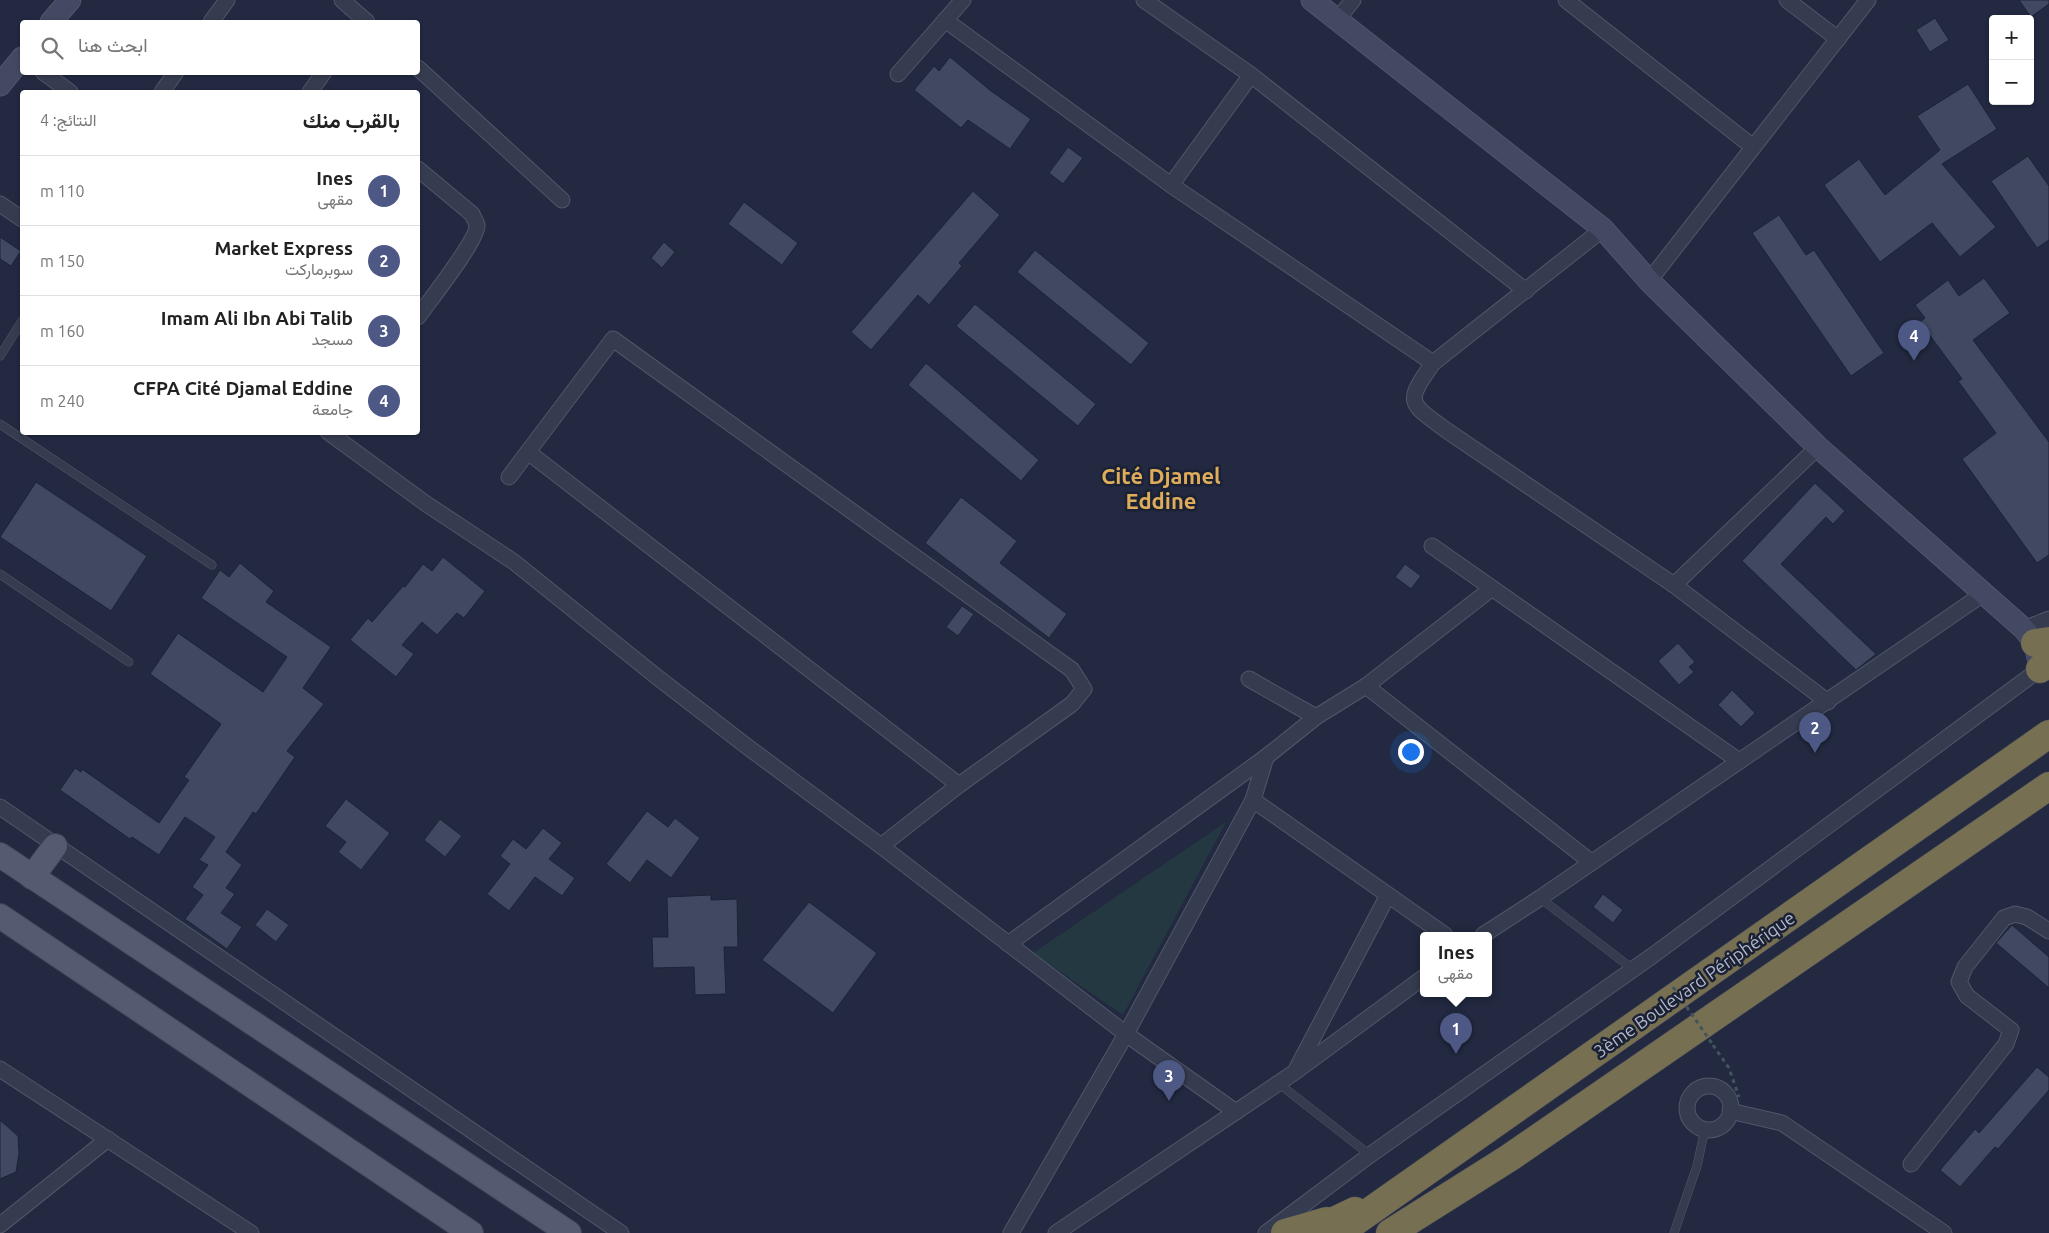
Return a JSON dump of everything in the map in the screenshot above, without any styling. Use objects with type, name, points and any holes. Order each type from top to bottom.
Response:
[{"type":"highway","name":"3ème Boulevard Périphérique","points":[[1338,1226],[1394,1195],[2049,734]]},
{"type":"highway","points":[[1390,1233],[1509,1158],[2049,786]]},
{"type":"highway","points":[[1410,1233],[1509,1158]]},
{"type":"highway","points":[[1285,1233],[1338,1226]]},
{"type":"highway","points":[[1309,1233],[1338,1226]]},
{"type":"main road","points":[[32,877],[55,846]]},
{"type":"main road","points":[[0,855],[569,1233]]},
{"type":"main road","points":[[0,916],[471,1233]]},
{"type":"street","points":[[54,20],[70,0]]},
{"type":"street","points":[[212,20],[227,0]]},
{"type":"street","points":[[342,0],[362,20]]},
{"type":"street","points":[[898,74],[964,0]]},
{"type":"street","points":[[1144,0],[1251,75],[1526,291]]},
{"type":"street","points":[[1312,0],[1603,229],[1649,281],[1818,447],[1984,594],[2039,649]]},
{"type":"street","points":[[1337,20],[1353,0]]},
{"type":"street","points":[[1566,0],[1753,147]]},
{"type":"street","points":[[1787,0],[1838,39]]},
{"type":"street","points":[[1649,281],[1868,0]]},
{"type":"street","points":[[945,20],[1171,185],[1433,363]]},
{"type":"street","points":[[0,85],[20,60]]},
{"type":"street","points":[[420,70],[562,200]]},
{"type":"street","points":[[47,75],[67,90]]},
{"type":"street","points":[[163,90],[174,75]]},
{"type":"street","points":[[311,90],[322,75]]},
{"type":"street","points":[[1171,185],[1251,75]]},
{"type":"street","points":[[420,172],[472,214],[477,224],[475,234],[468,247],[420,314]]},
{"type":"street","points":[[0,204],[20,218]]},
{"type":"street","points":[[1603,229],[1433,363],[1414,391],[1413,397],[1420,409],[1454,435],[1674,585],[1828,702]]},
{"type":"street","points":[[509,477],[613,339],[1072,670],[1084,689],[1072,704],[959,785],[881,846]]},
{"type":"street","points":[[334,435],[425,503],[514,562],[657,677],[1126,1034],[1236,1112]]},
{"type":"street","points":[[1674,585],[1818,447]]},
{"type":"street","points":[[528,452],[959,785]]},
{"type":"street","points":[[1432,546],[1491,589],[1739,760]]},
{"type":"street","points":[[1008,944],[1266,757],[1316,718],[1366,686],[1491,589]]},
{"type":"street","points":[[1488,932],[1984,594]]},
{"type":"street","points":[[1266,1233],[1370,1155],[1634,970],[2039,649],[2049,619]]},
{"type":"street","points":[[1249,679],[1316,718]]},
{"type":"street","points":[[1366,686],[1591,862]]},
{"type":"street","points":[[1011,1233],[1126,1034],[1253,800],[1266,757]]},
{"type":"street","points":[[1253,800],[1441,932]]},
{"type":"street","points":[[0,807],[621,1233]]},
{"type":"street","points":[[1295,1072],[1388,894]]},
{"type":"street","points":[[1911,1164],[2006,1044],[2012,1030],[1967,996],[1959,982],[1965,967],[2004,918],[2015,914],[2046,923]]},
{"type":"street","points":[[1056,1233],[1295,1072],[1420,980]]},
{"type":"street","points":[[0,1069],[251,1233]]},
{"type":"street","points":[[1738,1112],[1715,1129],[1705,1130],[1697,1126],[1688,1116],[1688,1101],[1697,1090],[1708,1086],[1723,1091],[1738,1112],[1782,1123],[1944,1233]]},
{"type":"street","points":[[0,1225],[108,1139]]},
{"type":"lane","points":[[0,356],[20,324]]},
{"type":"lane","points":[[0,424],[212,565]]},
{"type":"lane","points":[[0,574],[129,662]]},
{"type":"lane","points":[[1540,898],[1634,970]]},
{"type":"lane","points":[[1278,1083],[1370,1155]]},
{"type":"lane","points":[[1674,1233],[1697,1166],[1705,1130]]},
{"type":"path","points":[[1673,987],[1729,1068],[1738,1112]]},
{"type":"shaded area","points":[[1226,822],[1123,1015],[1033,953]]},
{"type":"building","points":[[2019,0],[2049,0],[2049,4],[2034,15],[2030,15]]},
{"type":"building","points":[[1935,18],[1949,40],[1930,52],[1916,30]]},
{"type":"building","points":[[950,57],[991,91],[1031,119],[1010,149],[968,120],[961,128],[914,90],[934,66],[939,71]]},
{"type":"building","points":[[1968,84],[1997,129],[1942,164],[1996,227],[1960,257],[1932,223],[1880,262],[1824,185],[1859,159],[1885,195],[1940,150],[1917,116]]},
{"type":"building","points":[[1068,147],[1083,158],[1063,184],[1049,173]]},
{"type":"building","points":[[2028,156],[2049,186],[2049,240],[2037,248],[1991,181]]},
{"type":"building","points":[[973,191],[1000,215],[959,263],[962,266],[929,305],[918,295],[871,350],[851,332]]},
{"type":"building","points":[[744,202],[798,243],[782,265],[728,224]]},
{"type":"building","points":[[1779,215],[1806,255],[1814,250],[1884,353],[1851,376],[1752,233]]},
{"type":"building","points":[[0,237],[20,250],[20,252],[11,266],[0,259]]},
{"type":"building","points":[[664,242],[675,252],[662,268],[651,258]]},
{"type":"building","points":[[1035,250],[1149,343],[1131,365],[1017,272]]},
{"type":"building","points":[[1984,278],[2010,313],[1973,340],[2049,442],[2049,555],[2037,563],[1962,459],[1996,433],[1958,381],[1962,379],[1920,322],[1925,318],[1915,305],[1948,280],[1959,296]]},
{"type":"building","points":[[975,304],[1096,404],[1078,426],[956,326]]},
{"type":"building","points":[[926,363],[1039,460],[1021,481],[908,385]]},
{"type":"building","points":[[36,482],[147,556],[111,611],[0,537]]},
{"type":"building","points":[[1815,483],[1845,511],[1833,524],[1826,517],[1781,564],[1876,654],[1856,670],[1742,561]]},
{"type":"building","points":[[961,497],[1017,541],[1000,563],[1067,614],[1049,638],[925,543]]},
{"type":"building","points":[[443,557],[485,591],[464,618],[457,613],[437,635],[422,622],[402,645],[414,654],[396,677],[350,640],[368,618],[372,622],[403,586],[405,587],[423,564],[432,571]]},
{"type":"building","points":[[240,563],[274,591],[266,602],[331,647],[303,688],[324,704],[287,751],[295,757],[256,814],[253,812],[226,852],[242,865],[226,888],[235,894],[221,913],[242,927],[227,949],[185,919],[203,895],[192,887],[208,865],[199,860],[215,837],[185,817],[159,855],[132,837],[130,839],[60,790],[75,768],[81,772],[82,769],[159,823],[189,780],[184,777],[221,724],[150,674],[178,633],[263,692],[287,657],[201,598],[220,570],[229,577]]},
{"type":"building","points":[[1405,564],[1421,576],[1411,589],[1395,577]]},
{"type":"building","points":[[962,606],[974,614],[958,636],[946,627]]},
{"type":"building","points":[[1678,643],[1695,662],[1689,667],[1694,672],[1679,685],[1658,661]]},
{"type":"building","points":[[1732,690],[1755,713],[1741,727],[1718,705]]},
{"type":"building","points":[[346,799],[390,833],[361,870],[338,852],[346,842],[325,826]]},
{"type":"building","points":[[647,811],[668,827],[675,818],[700,838],[671,878],[647,860],[630,883],[606,864]]},
{"type":"building","points":[[440,819],[462,836],[445,857],[424,840]]},
{"type":"building","points":[[543,828],[562,843],[549,859],[575,878],[562,896],[535,877],[509,911],[487,894],[510,864],[500,856],[513,839],[526,849]]},
{"type":"building","points":[[1603,894],[1623,910],[1613,923],[1593,907]]},
{"type":"building","points":[[711,895],[711,900],[737,899],[738,947],[724,947],[726,994],[695,995],[694,967],[653,968],[652,937],[668,937],[667,897]]},
{"type":"building","points":[[809,902],[877,953],[833,1013],[762,960]]},
{"type":"building","points":[[267,909],[289,925],[276,942],[255,925]]},
{"type":"building","points":[[2012,925],[2049,957],[2049,988],[1996,943]]},
{"type":"building","points":[[2037,1067],[2049,1077],[2049,1090],[1998,1149],[1995,1147],[1960,1187],[1940,1170],[1975,1129],[1979,1133]]},
{"type":"building","points":[[0,1120],[18,1136],[19,1153],[16,1172],[0,1179]]},
{"type":"place","name":"CFPA Cité Djamal Eddine","points":[[1914,361]]},
{"type":"place","name":"Market Express","points":[[1815,753]]},
{"type":"place","name":"Ines","points":[[1456,1054]]},
{"type":"place","name":"Imam Ali Ibn Abi Talib","points":[[1169,1101]]},
{"type":"district","name":"Cité Djamel Eddine","points":[[1161,488]]}]
